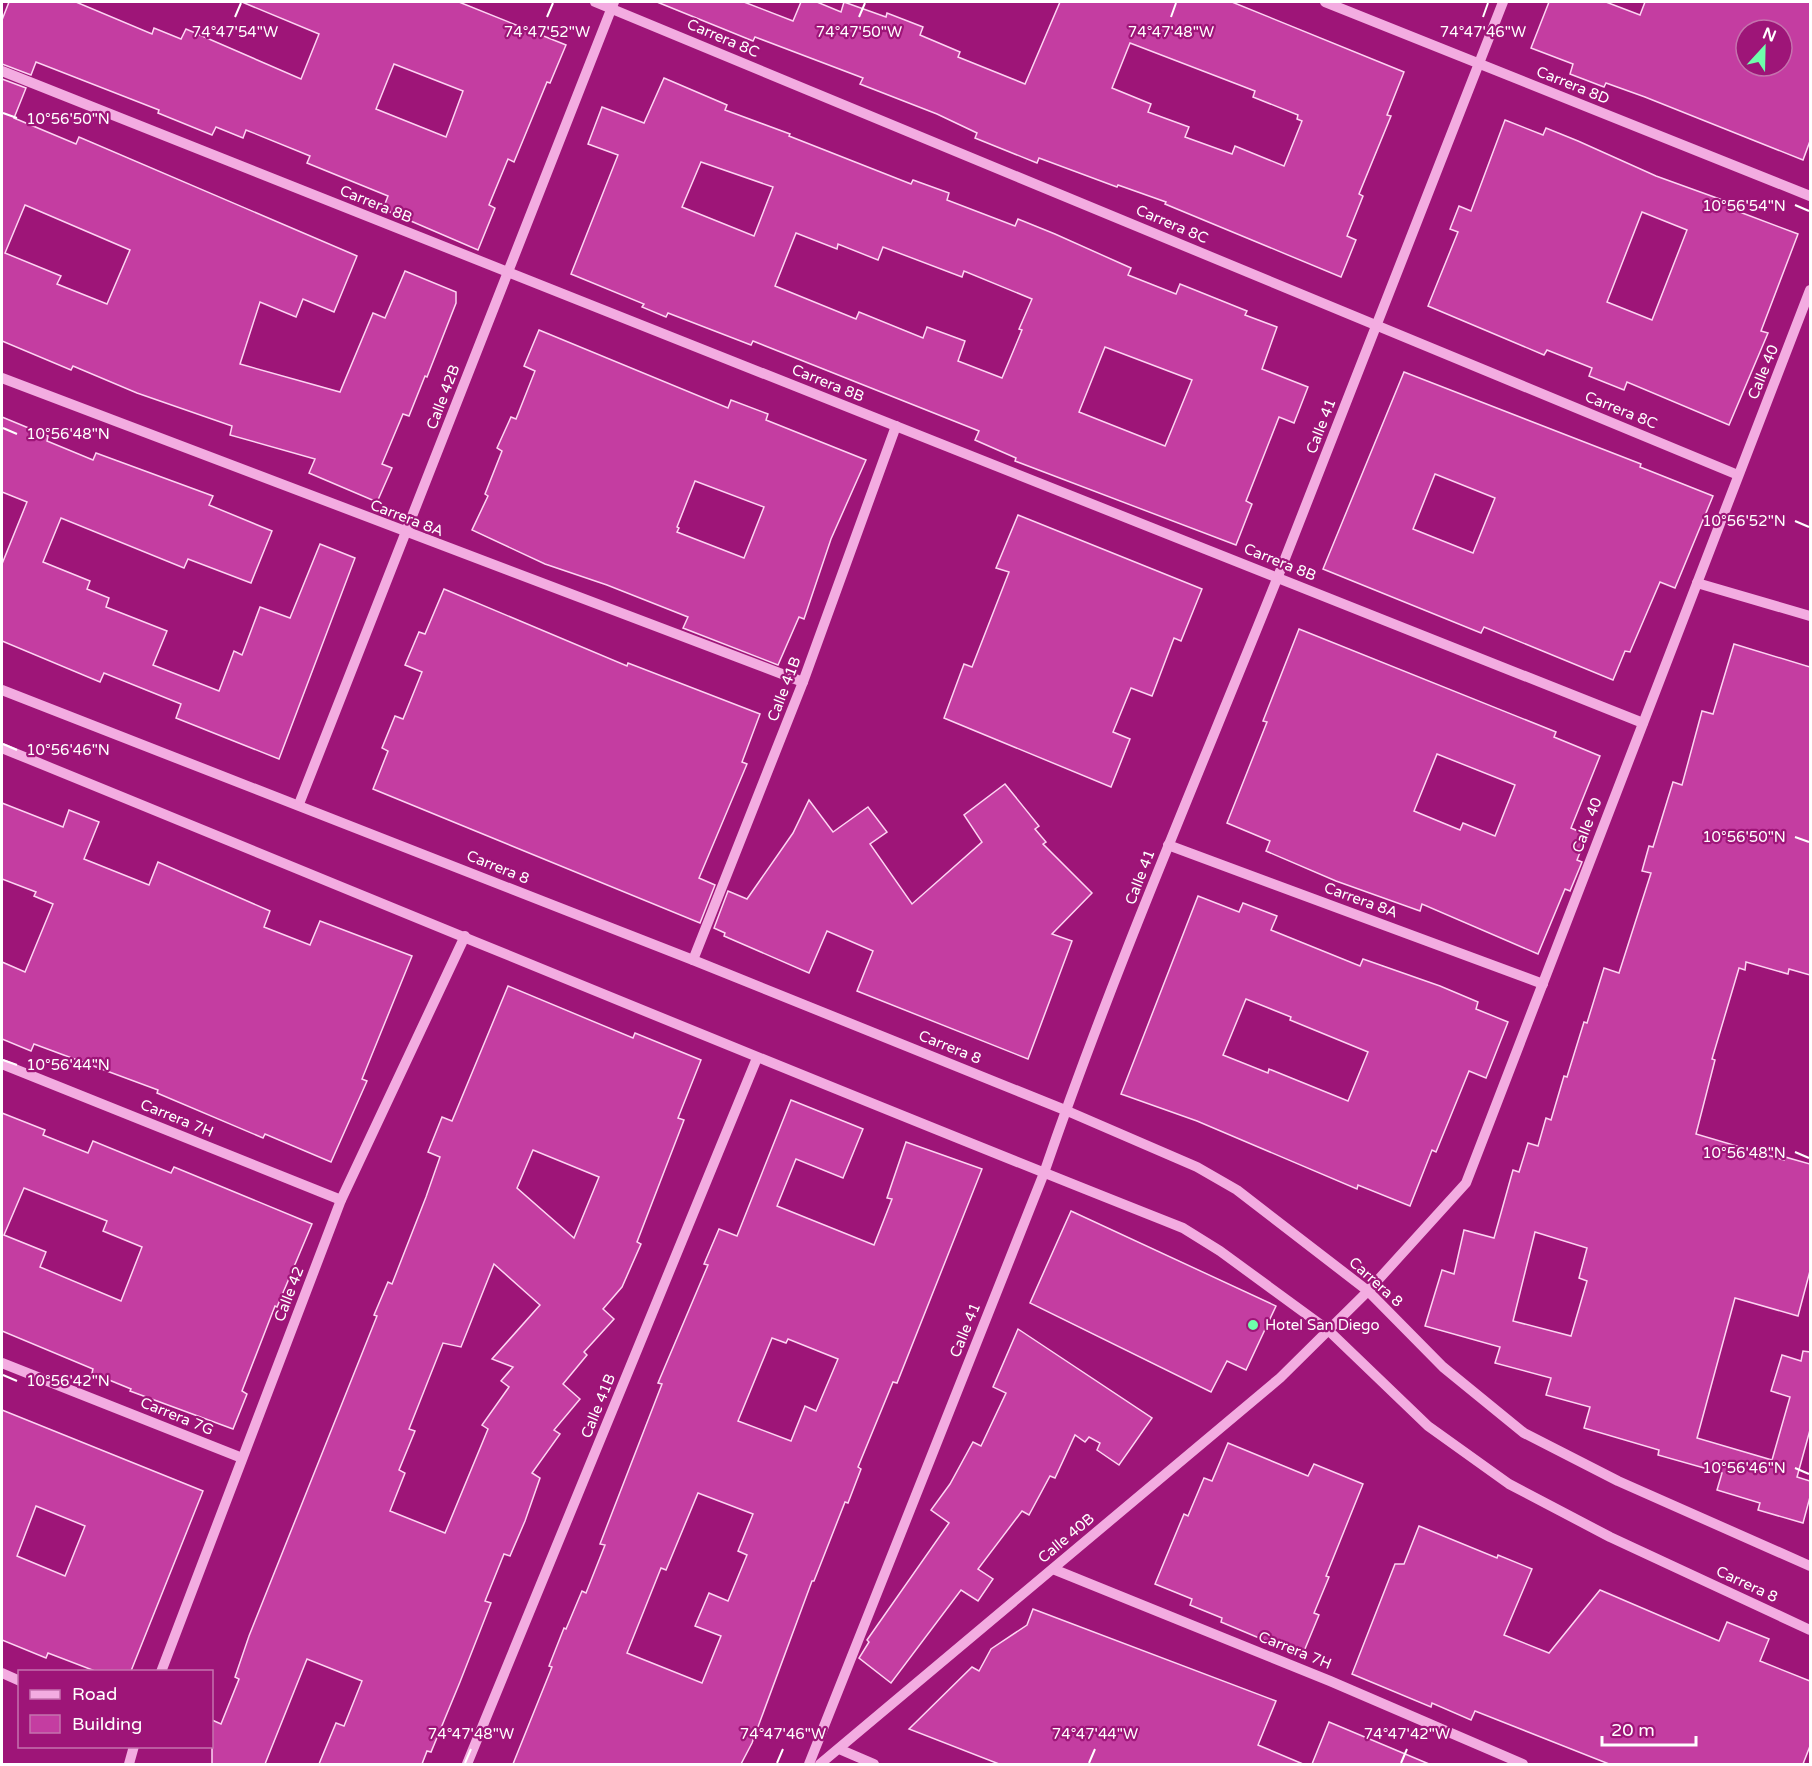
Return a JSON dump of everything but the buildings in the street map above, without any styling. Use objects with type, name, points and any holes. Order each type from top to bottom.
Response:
[{"type":"street","name":"Carrera 8C","points":[[595,2],[613,5],[1738,475]]},
{"type":"street","name":"Carrera 8D","points":[[1325,2],[1810,196]]},
{"type":"street","name":"Calle 41","points":[[809,1764],[1044,1173],[1065,1110],[1168,845],[1278,578],[1503,2]]},
{"type":"street","name":"Calle 42B","points":[[299,804],[613,5]]},
{"type":"street","name":"Carrera 8B","points":[[2,71],[1643,723]]},
{"type":"street","name":"Calle 40","points":[[1328,1330],[1368,1291],[1466,1183],[1810,290]]},
{"type":"street","name":"Carrera 8A","points":[[2,378],[803,682]]},
{"type":"street","name":"Calle 41B","points":[[693,960],[803,682],[896,426]]},
{"type":"street","points":[[1697,583],[1810,616]]},
{"type":"street","name":"Carrera 8","points":[[2,690],[299,804],[693,960],[1065,1110],[1197,1167],[1237,1190],[1368,1291],[1443,1367],[1524,1433],[1618,1481],[1810,1566]]},
{"type":"street","name":"Carrera 8","points":[[2,748],[465,936],[757,1058],[1183,1228],[1220,1251],[1328,1330],[1428,1426],[1509,1484],[1610,1537],[1810,1630]]},
{"type":"street","name":"Carrera 8A","points":[[1168,845],[1543,984]]},
{"type":"street","name":"Calle 42","points":[[161,1670],[341,1200],[465,936]]},
{"type":"street","name":"Calle 41B","points":[[467,1764],[757,1058]]},
{"type":"street","name":"Carrera 7H","points":[[2,1065],[341,1200]]},
{"type":"street","name":"Calle 40B","points":[[820,1764],[1280,1378],[1328,1330]]},
{"type":"street","name":"Carrera 7G","points":[[2,1363],[242,1458]]},
{"type":"street","name":"Carrera 7H","points":[[1053,1569],[1330,1681],[1523,1764]]},
{"type":"street","points":[[2,1673],[18,1680]]},
{"type":"street","points":[[129,1764],[133,1748]]},
{"type":"street","points":[[838,1749],[874,1764]]},
{"type":"place","name":"Hotel San Diego","points":[[1253,1325]]}]
